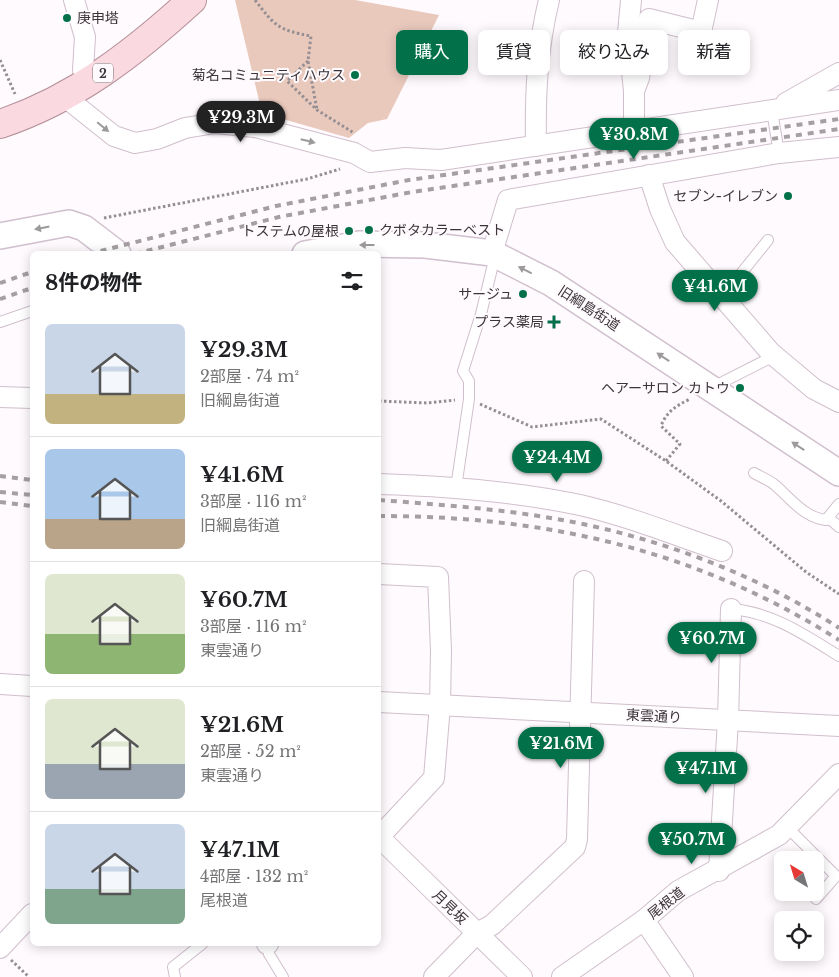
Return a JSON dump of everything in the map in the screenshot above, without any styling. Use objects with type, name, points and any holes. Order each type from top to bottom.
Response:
[{"type":"main road","name":"2","points":[[0,124],[65,97],[90,82],[135,50],[192,0]]},
{"type":"street","points":[[74,0],[85,36],[83,70],[90,82]]},
{"type":"street","points":[[536,146],[535,98],[538,56],[548,0]]},
{"type":"street","points":[[631,0],[628,33],[634,91],[634,131]]},
{"type":"street","points":[[634,91],[639,78],[649,20],[701,32],[708,0]]},
{"type":"street","points":[[772,110],[839,73]]},
{"type":"street","points":[[65,97],[114,136],[135,143],[157,139],[185,128],[215,123],[255,127],[358,155],[370,162],[405,158],[441,160],[839,100]]},
{"type":"street","points":[[494,254],[508,200],[779,153],[839,147]]},
{"type":"street","points":[[649,175],[660,209],[675,242],[724,296],[774,356],[814,389],[839,402]]},
{"type":"street","points":[[0,236],[69,223],[84,228],[114,251]]},
{"type":"street","name":"旧綱島街道","points":[[321,251],[359,244],[425,245],[494,254],[551,283],[839,473]]},
{"type":"street","points":[[0,397],[30,398]]},
{"type":"street","points":[[381,484],[501,492],[581,506],[630,519],[722,551]]},
{"type":"street","points":[[381,574],[438,577],[442,651],[434,778],[381,835]]},
{"type":"street","points":[[434,977],[477,933],[492,926],[575,847],[577,839],[584,581]]},
{"type":"street","points":[[719,871],[728,720],[731,609]]},
{"type":"street","points":[[0,684],[30,686]]},
{"type":"street","name":"東雲通り","points":[[381,702],[839,726]]},
{"type":"street","name":"尾根道","points":[[562,977],[644,920],[678,891],[719,871],[779,836],[839,774]]},
{"type":"street","name":"月見坂","points":[[381,839],[522,977]]},
{"type":"street","points":[[4,952],[30,917]]},
{"type":"street","points":[[644,920],[683,977]]},
{"type":"lane","points":[[772,110],[779,153]]},
{"type":"lane","points":[[724,296],[768,240]]},
{"type":"lane","points":[[456,488],[469,399],[469,381],[464,371],[481,314],[494,254]]},
{"type":"lane","points":[[0,322],[30,312]]},
{"type":"lane","points":[[710,388],[774,356]]},
{"type":"lane","points":[[754,473],[774,484],[809,515],[831,520],[839,527]]},
{"type":"lane","points":[[826,520],[839,504]]},
{"type":"lane","points":[[731,609],[751,611],[795,628],[839,656]]},
{"type":"lane","points":[[787,827],[811,851]]},
{"type":"lane","points":[[824,864],[836,876],[824,889]]},
{"type":"lane","points":[[175,977],[173,967],[199,946]]},
{"type":"lane","points":[[268,946],[269,954],[284,977]]},
{"type":"path","points":[[255,0],[270,20],[284,31],[311,36],[308,61],[317,110]]},
{"type":"path","points":[[0,60],[16,99]]},
{"type":"path","points":[[102,218],[307,179],[350,166],[358,155],[357,139],[353,131],[317,110],[287,81],[308,61]]},
{"type":"path","points":[[666,461],[680,444],[662,426],[666,416],[672,408],[710,388]]},
{"type":"path","points":[[381,401],[427,403],[469,399],[532,427],[601,419],[666,461],[721,501],[806,572],[839,594]]},
{"type":"path","points":[[4,952],[29,977]]},
{"type":"shaded area","points":[[235,0],[355,0],[439,15],[432,30],[396,30],[396,75],[409,75],[387,119],[368,123],[349,138],[262,113]]},
{"type":"railway","points":[[101,251],[276,206],[409,180],[839,119]]},
{"type":"railway","points":[[147,251],[279,217],[412,192],[839,129]]},
{"type":"railway","points":[[0,283],[30,273]]},
{"type":"railway","points":[[0,299],[30,289]]},
{"type":"railway","points":[[0,476],[30,480]]},
{"type":"railway","points":[[0,492],[30,495]]},
{"type":"railway","points":[[381,500],[455,506],[558,519],[650,541],[716,564],[748,578],[810,610],[839,628]]},
{"type":"railway","points":[[0,502],[30,506]]},
{"type":"railway","points":[[381,516],[441,518],[501,523],[560,532],[618,544],[675,561],[731,583],[785,609],[839,640]]},
{"type":"place","name":"庚申塔","points":[[67,18]]},
{"type":"place","name":"菊名コミュニティハウス","points":[[355,75]]},
{"type":"place","name":"セブン-イレブン","points":[[788,196]]},
{"type":"place","name":"クボタカラーベスト","points":[[369,230]]},
{"type":"place","name":"トステムの屋根","points":[[349,231]]},
{"type":"place","name":"サージュ","points":[[523,294]]},
{"type":"place","name":"プラス薬局","points":[[554,322]]},
{"type":"place","name":"ヘアーサロン カトウ","points":[[740,388]]}]
